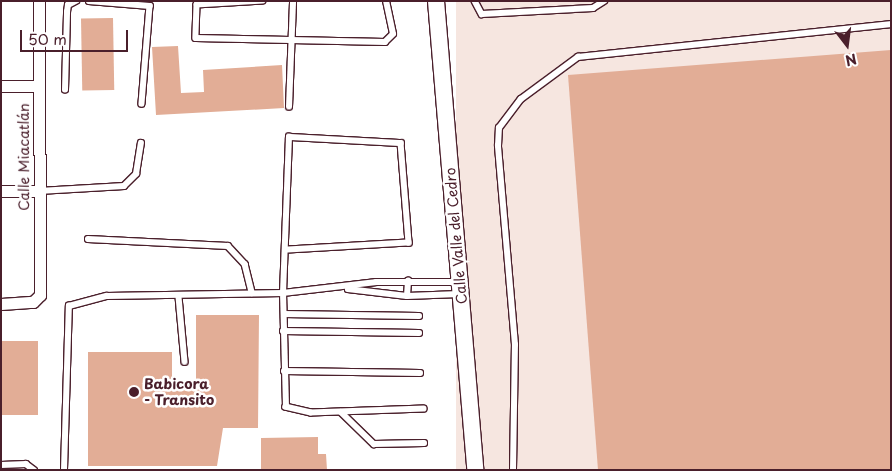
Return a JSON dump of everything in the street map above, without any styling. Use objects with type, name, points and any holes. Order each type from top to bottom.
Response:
[{"type":"street","name":"Calle Miacatlán","points":[[1,304],[26,303],[40,295],[40,1]]},
{"type":"street","name":"Calle Valle del Cedro","points":[[436,1],[475,470]]},
{"type":"street","points":[[1,86],[39,86]]},
{"type":"street","points":[[1,191],[39,191]]},
{"type":"lane","points":[[65,90],[67,12],[68,5],[76,1]]},
{"type":"lane","points":[[89,1],[150,4],[142,104]]},
{"type":"lane","points":[[263,1],[197,5],[196,38],[291,42],[391,39],[393,22],[386,1]]},
{"type":"lane","points":[[289,107],[293,1]]},
{"type":"lane","points":[[475,1],[482,14],[593,8],[604,1]]},
{"type":"lane","points":[[513,470],[515,345],[498,146],[499,128],[521,99],[578,57],[605,51],[891,24]]},
{"type":"lane","points":[[287,250],[409,243],[401,143],[289,137],[287,250],[283,330],[286,407],[311,413],[424,409]]},
{"type":"lane","points":[[39,191],[124,186],[136,174],[141,142]]},
{"type":"lane","points":[[88,239],[228,246],[244,264],[252,293]]},
{"type":"lane","points":[[64,470],[66,310],[86,299],[284,293],[408,282],[460,288]]},
{"type":"lane","points":[[407,296],[408,282]]},
{"type":"lane","points":[[344,289],[407,296],[460,288]]},
{"type":"lane","points":[[179,297],[184,362]]},
{"type":"lane","points":[[284,314],[419,316]]},
{"type":"lane","points":[[283,330],[419,333]]},
{"type":"lane","points":[[284,371],[420,373]]},
{"type":"lane","points":[[341,412],[374,444],[424,443]]},
{"type":"lane","points":[[1,465],[26,464],[34,470]]},
{"type":"shaded area","points":[[456,1],[891,1],[891,470],[456,470]]},
{"type":"building","points":[[113,18],[114,90],[82,91],[81,19]]},
{"type":"building","points":[[178,46],[181,93],[204,92],[203,70],[282,65],[284,108],[156,115],[152,47]]},
{"type":"building","points":[[891,50],[891,470],[598,470],[568,75]]},
{"type":"building","name":"Babicora - Transito","points":[[196,315],[259,315],[258,428],[223,428],[217,466],[88,466],[88,352],[172,352],[172,385],[196,385]]},
{"type":"building","points":[[1,341],[38,341],[38,415],[1,415]]},
{"type":"building","points":[[318,437],[318,454],[326,454],[327,470],[261,470],[261,438]]},
{"type":"place","name":"Babicora - Transito","points":[[134,392]]}]
